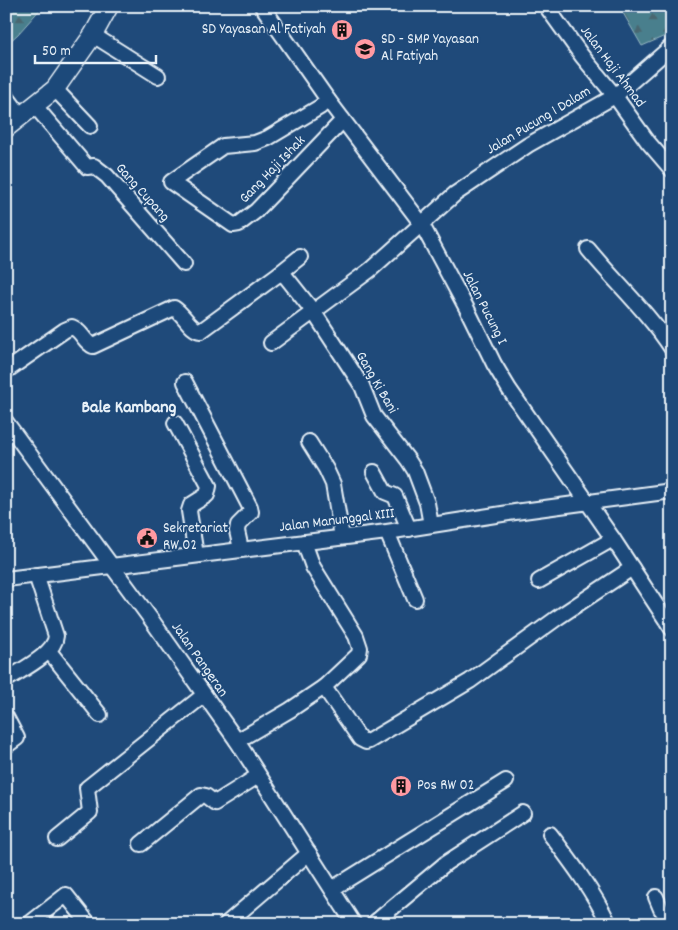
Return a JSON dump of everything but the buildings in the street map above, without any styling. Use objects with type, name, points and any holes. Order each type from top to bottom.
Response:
[{"type":"street","points":[[6,128],[55,88],[93,35],[109,6]]},
{"type":"street","name":"Jalan Pucung I","points":[[262,6],[328,100],[422,223],[494,364],[509,389],[613,539],[672,629]]},
{"type":"street","name":"Jalan Haji Ahmad","points":[[546,6],[648,142],[672,170]]},
{"type":"street","points":[[93,35],[158,76]]},
{"type":"street","name":"Jalan Pucung 1 Dalam","points":[[271,343],[370,270],[455,194],[528,145],[615,96],[672,46]]},
{"type":"street","points":[[55,88],[90,126]]},
{"type":"street","points":[[6,96],[21,116]]},
{"type":"street","name":"Gang Haji Ishak","points":[[328,100],[320,107],[268,138],[255,143],[223,146],[171,182],[233,225],[239,224],[256,212],[343,120]]},
{"type":"street","name":"Gang Cupang","points":[[35,106],[87,167],[94,166],[106,176],[184,264]]},
{"type":"street","points":[[588,249],[645,313],[672,349]]},
{"type":"street","points":[[6,372],[72,327],[77,329],[88,344],[93,346],[174,308],[193,327],[197,330],[202,330],[300,257]]},
{"type":"street","name":"Gang Ki Bani","points":[[280,273],[286,277],[313,311],[362,386],[374,416],[415,471],[427,503],[431,525]]},
{"type":"street","points":[[185,382],[250,507],[251,512],[238,525],[237,531],[241,550]]},
{"type":"street","name":"Jalan Pangeran","points":[[6,422],[237,741],[354,924]]},
{"type":"street","points":[[176,423],[208,486],[207,495],[191,505],[190,511],[196,555]]},
{"type":"street","points":[[309,442],[326,469],[332,484],[342,537]]},
{"type":"street","points":[[374,472],[384,492],[394,496],[409,528]]},
{"type":"street","name":"Jalan Manunggal XIII","points":[[6,579],[387,532],[672,491]]},
{"type":"street","points":[[387,532],[415,599]]},
{"type":"street","points":[[539,581],[613,539]]},
{"type":"street","points":[[237,741],[290,710],[324,686],[359,654],[360,648],[356,636],[313,567],[304,542]]},
{"type":"street","points":[[324,686],[360,739],[366,742],[370,741],[470,682],[557,618],[632,568]]},
{"type":"street","points":[[6,680],[49,651],[56,640],[36,576]]},
{"type":"street","points":[[49,651],[100,715]]},
{"type":"street","points":[[57,839],[90,812],[87,788],[204,695]]},
{"type":"street","points":[[6,717],[17,738],[6,746]]},
{"type":"street","points":[[141,844],[201,795],[206,796],[215,803],[258,776]]},
{"type":"street","points":[[332,889],[506,782]]},
{"type":"street","points":[[373,924],[446,864],[523,813]]},
{"type":"street","points":[[550,834],[597,899],[609,924]]},
{"type":"street","points":[[226,924],[309,853]]},
{"type":"street","points":[[29,924],[66,894],[89,924]]},
{"type":"street","points":[[656,897],[661,909],[672,923]]},
{"type":"green space","points":[[6,6],[43,6],[6,45]]},
{"type":"green space","points":[[619,6],[661,6],[672,27],[672,33],[642,46]]},
{"type":"place","name":"SD Yayasan Al Fatiyah","points":[[342,30]]},
{"type":"place","name":"SD - SMP Yayasan Al Fatiyah","points":[[365,49]]},
{"type":"place","name":"Sekretariat RW 02","points":[[147,538]]},
{"type":"place","name":"Pos RW 02","points":[[401,786]]},
{"type":"district","name":"Bale Kambang","points":[[129,408]]}]
